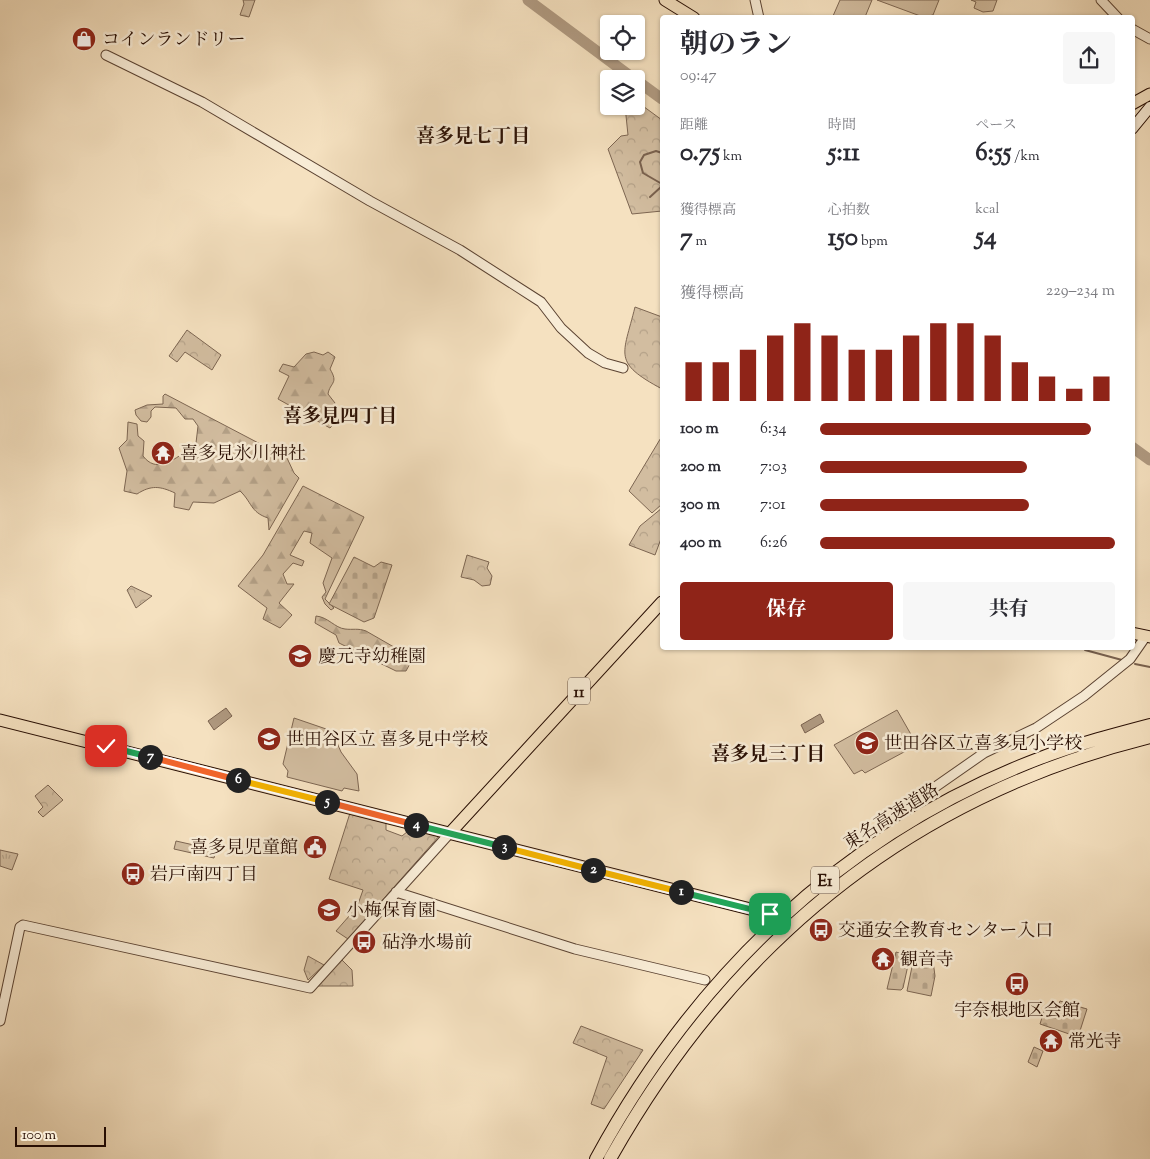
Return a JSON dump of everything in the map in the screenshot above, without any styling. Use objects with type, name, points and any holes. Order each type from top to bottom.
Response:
[{"type":"highway","name":"東名高速道路","points":[[596,1159],[653,1064],[703,998],[750,946],[827,878],[896,830],[972,788],[1064,749],[1150,725]]},
{"type":"highway","name":"東名高速道路","points":[[610,1159],[665,1071],[714,1006],[771,945],[836,888],[910,837],[976,800],[1066,762],[1150,737]]},
{"type":"main road","points":[[665,0],[689,15]]},
{"type":"main road","points":[[1135,102],[1150,94]]},
{"type":"main road","points":[[1135,125],[1150,107]]},
{"type":"main road","name":"11","points":[[450,833],[660,604]]},
{"type":"main road","points":[[1135,634],[1148,637]]},
{"type":"main road","points":[[0,720],[770,914]]},
{"type":"street","points":[[755,0],[758,15]]},
{"type":"street","points":[[1101,0],[1115,15]]},
{"type":"street","points":[[1135,31],[1150,40]]},
{"type":"street","points":[[106,55],[202,102],[272,144],[318,168],[363,198],[460,250],[540,302],[561,328],[588,353],[605,363],[623,368]]},
{"type":"street","points":[[918,799],[984,753],[1036,728],[1084,696],[1130,659],[1148,637]]},
{"type":"street","name":"11","points":[[2,1000],[20,927],[23,925],[310,988],[450,833]]},
{"type":"street","points":[[396,892],[575,949],[705,980]]},
{"type":"street","points":[[0,1021],[2,1000]]},
{"type":"green space","points":[[243,0],[255,0],[249,17],[240,15],[244,4]]},
{"type":"green space","points":[[840,0],[872,0],[866,15],[833,15]]},
{"type":"green space","points":[[877,0],[939,0],[933,15],[918,15]]},
{"type":"green space","points":[[971,0],[997,0],[993,11],[983,12],[974,8],[976,2]]},
{"type":"green space","points":[[645,108],[660,119],[660,211],[632,214],[608,149],[621,136],[628,135],[626,115],[645,115]]},
{"type":"green space","points":[[635,307],[660,316],[660,388],[635,372],[628,364],[625,356],[627,337]]},
{"type":"green space","points":[[187,330],[221,355],[212,370],[185,352],[177,362],[169,356]]},
{"type":"green space","points":[[314,352],[323,355],[328,352],[335,357],[330,369],[334,380],[328,394],[335,403],[332,410],[338,413],[335,423],[330,428],[278,399],[289,376],[279,371],[283,364],[294,367],[306,354]]},
{"type":"green space","points":[[165,394],[287,458],[294,473],[299,478],[269,530],[268,518],[254,510],[240,491],[214,503],[193,502],[189,510],[174,507],[175,493],[165,489],[151,488],[137,494],[124,491],[127,471],[119,448],[127,440],[128,422],[137,424],[138,436],[144,441],[143,456],[153,464],[164,464],[184,453],[192,457],[198,452],[196,443],[198,426],[193,419],[185,419],[176,408],[155,407],[151,411],[151,417],[147,422],[141,421],[136,415],[135,410],[147,405],[163,404],[163,396]]},
{"type":"green space","points":[[660,439],[660,506],[652,513],[629,491]]},
{"type":"green space","points":[[303,486],[364,517],[325,599],[334,608],[331,610],[325,604],[322,597],[326,592],[323,583],[332,558],[310,543],[312,533],[304,531],[290,555],[304,561],[302,566],[293,563],[283,574],[287,584],[294,584],[279,603],[292,615],[280,628],[263,619],[267,608],[238,586],[263,555]]},
{"type":"green space","points":[[660,510],[660,541],[655,555],[629,545],[640,526]]},
{"type":"green space","points":[[467,555],[489,562],[487,568],[492,576],[490,585],[482,586],[474,580],[461,577]]},
{"type":"green space","points":[[354,557],[374,567],[381,562],[392,565],[374,618],[364,622],[329,604]]},
{"type":"green space","points":[[131,586],[152,596],[136,608],[127,590]]},
{"type":"green space","points":[[316,616],[324,618],[341,628],[366,631],[413,658],[406,671],[396,671],[339,643],[336,635],[315,623]]},
{"type":"green space","points":[[897,710],[917,745],[865,773],[862,770],[854,774],[834,745]]},
{"type":"green space","points":[[294,718],[332,731],[341,752],[357,774],[359,791],[344,788],[342,791],[287,777],[288,771],[283,764]]},
{"type":"green space","points":[[48,785],[63,800],[43,817],[38,812],[43,807],[35,796]]},
{"type":"green space","points":[[350,813],[386,821],[386,830],[402,836],[413,827],[440,835],[348,939],[336,931],[357,907],[363,890],[329,879]]},
{"type":"green space","points":[[176,841],[216,850],[214,858],[174,849]]},
{"type":"green space","points":[[0,850],[18,854],[12,870],[0,866]]},
{"type":"green space","points":[[896,952],[910,956],[901,990],[887,989]]},
{"type":"green space","points":[[308,956],[324,965],[308,980],[304,970]]},
{"type":"green space","points":[[914,957],[933,961],[935,976],[931,996],[907,991]]},
{"type":"green space","points":[[340,958],[352,970],[353,986],[316,986]]},
{"type":"green space","points":[[1060,1001],[1087,1009],[1078,1037],[1040,1024],[1045,1008],[1056,1011]]},
{"type":"green space","points":[[581,1026],[643,1050],[604,1109],[591,1104],[607,1057],[573,1043]]},
{"type":"green space","points":[[1034,1047],[1043,1051],[1037,1067],[1028,1062]]},
{"type":"shaded area","points":[[226,708],[232,716],[214,730],[208,721]]},
{"type":"shaded area","points":[[820,714],[824,722],[805,733],[801,725]]},
{"type":"waterway","points":[[528,0],[622,70]]},
{"type":"waterway","points":[[645,87],[660,98]]},
{"type":"waterway","points":[[660,152],[656,151],[644,155],[640,162],[643,173],[660,183]]},
{"type":"waterway","points":[[650,197],[660,188]]},
{"type":"waterway","points":[[1135,449],[1150,460]]},
{"type":"waterway","points":[[1085,650],[1122,660]]},
{"type":"waterway","points":[[1135,664],[1150,667]]},
{"type":"place","name":"コインランドリー","points":[[84,39]]},
{"type":"place","name":"喜多見氷川神社","points":[[163,453]]},
{"type":"place","name":"慶元寺幼稚園","points":[[300,656]]},
{"type":"place","name":"世田谷区立 喜多見中学校","points":[[269,739]]},
{"type":"place","name":"世田谷区立喜多見小学校","points":[[867,743]]},
{"type":"place","name":"喜多見児童館","points":[[315,847]]},
{"type":"place","name":"岩戸南四丁目","points":[[133,874]]},
{"type":"place","name":"小梅保育園","points":[[329,910]]},
{"type":"place","name":"交通安全教育センター入口","points":[[821,930]]},
{"type":"place","name":"砧浄水場前","points":[[364,942]]},
{"type":"place","name":"観音寺","points":[[883,959]]},
{"type":"place","name":"宇奈根地区会館","points":[[1017,984]]},
{"type":"place","name":"常光寺","points":[[1051,1041]]},
{"type":"district","name":"喜多見七丁目","points":[[473,135]]},
{"type":"district","name":"喜多見四丁目","points":[[340,415]]},
{"type":"district","name":"喜多見三丁目","points":[[768,753]]},
{"type":"route","points":[[106,746],[770,914]]}]
